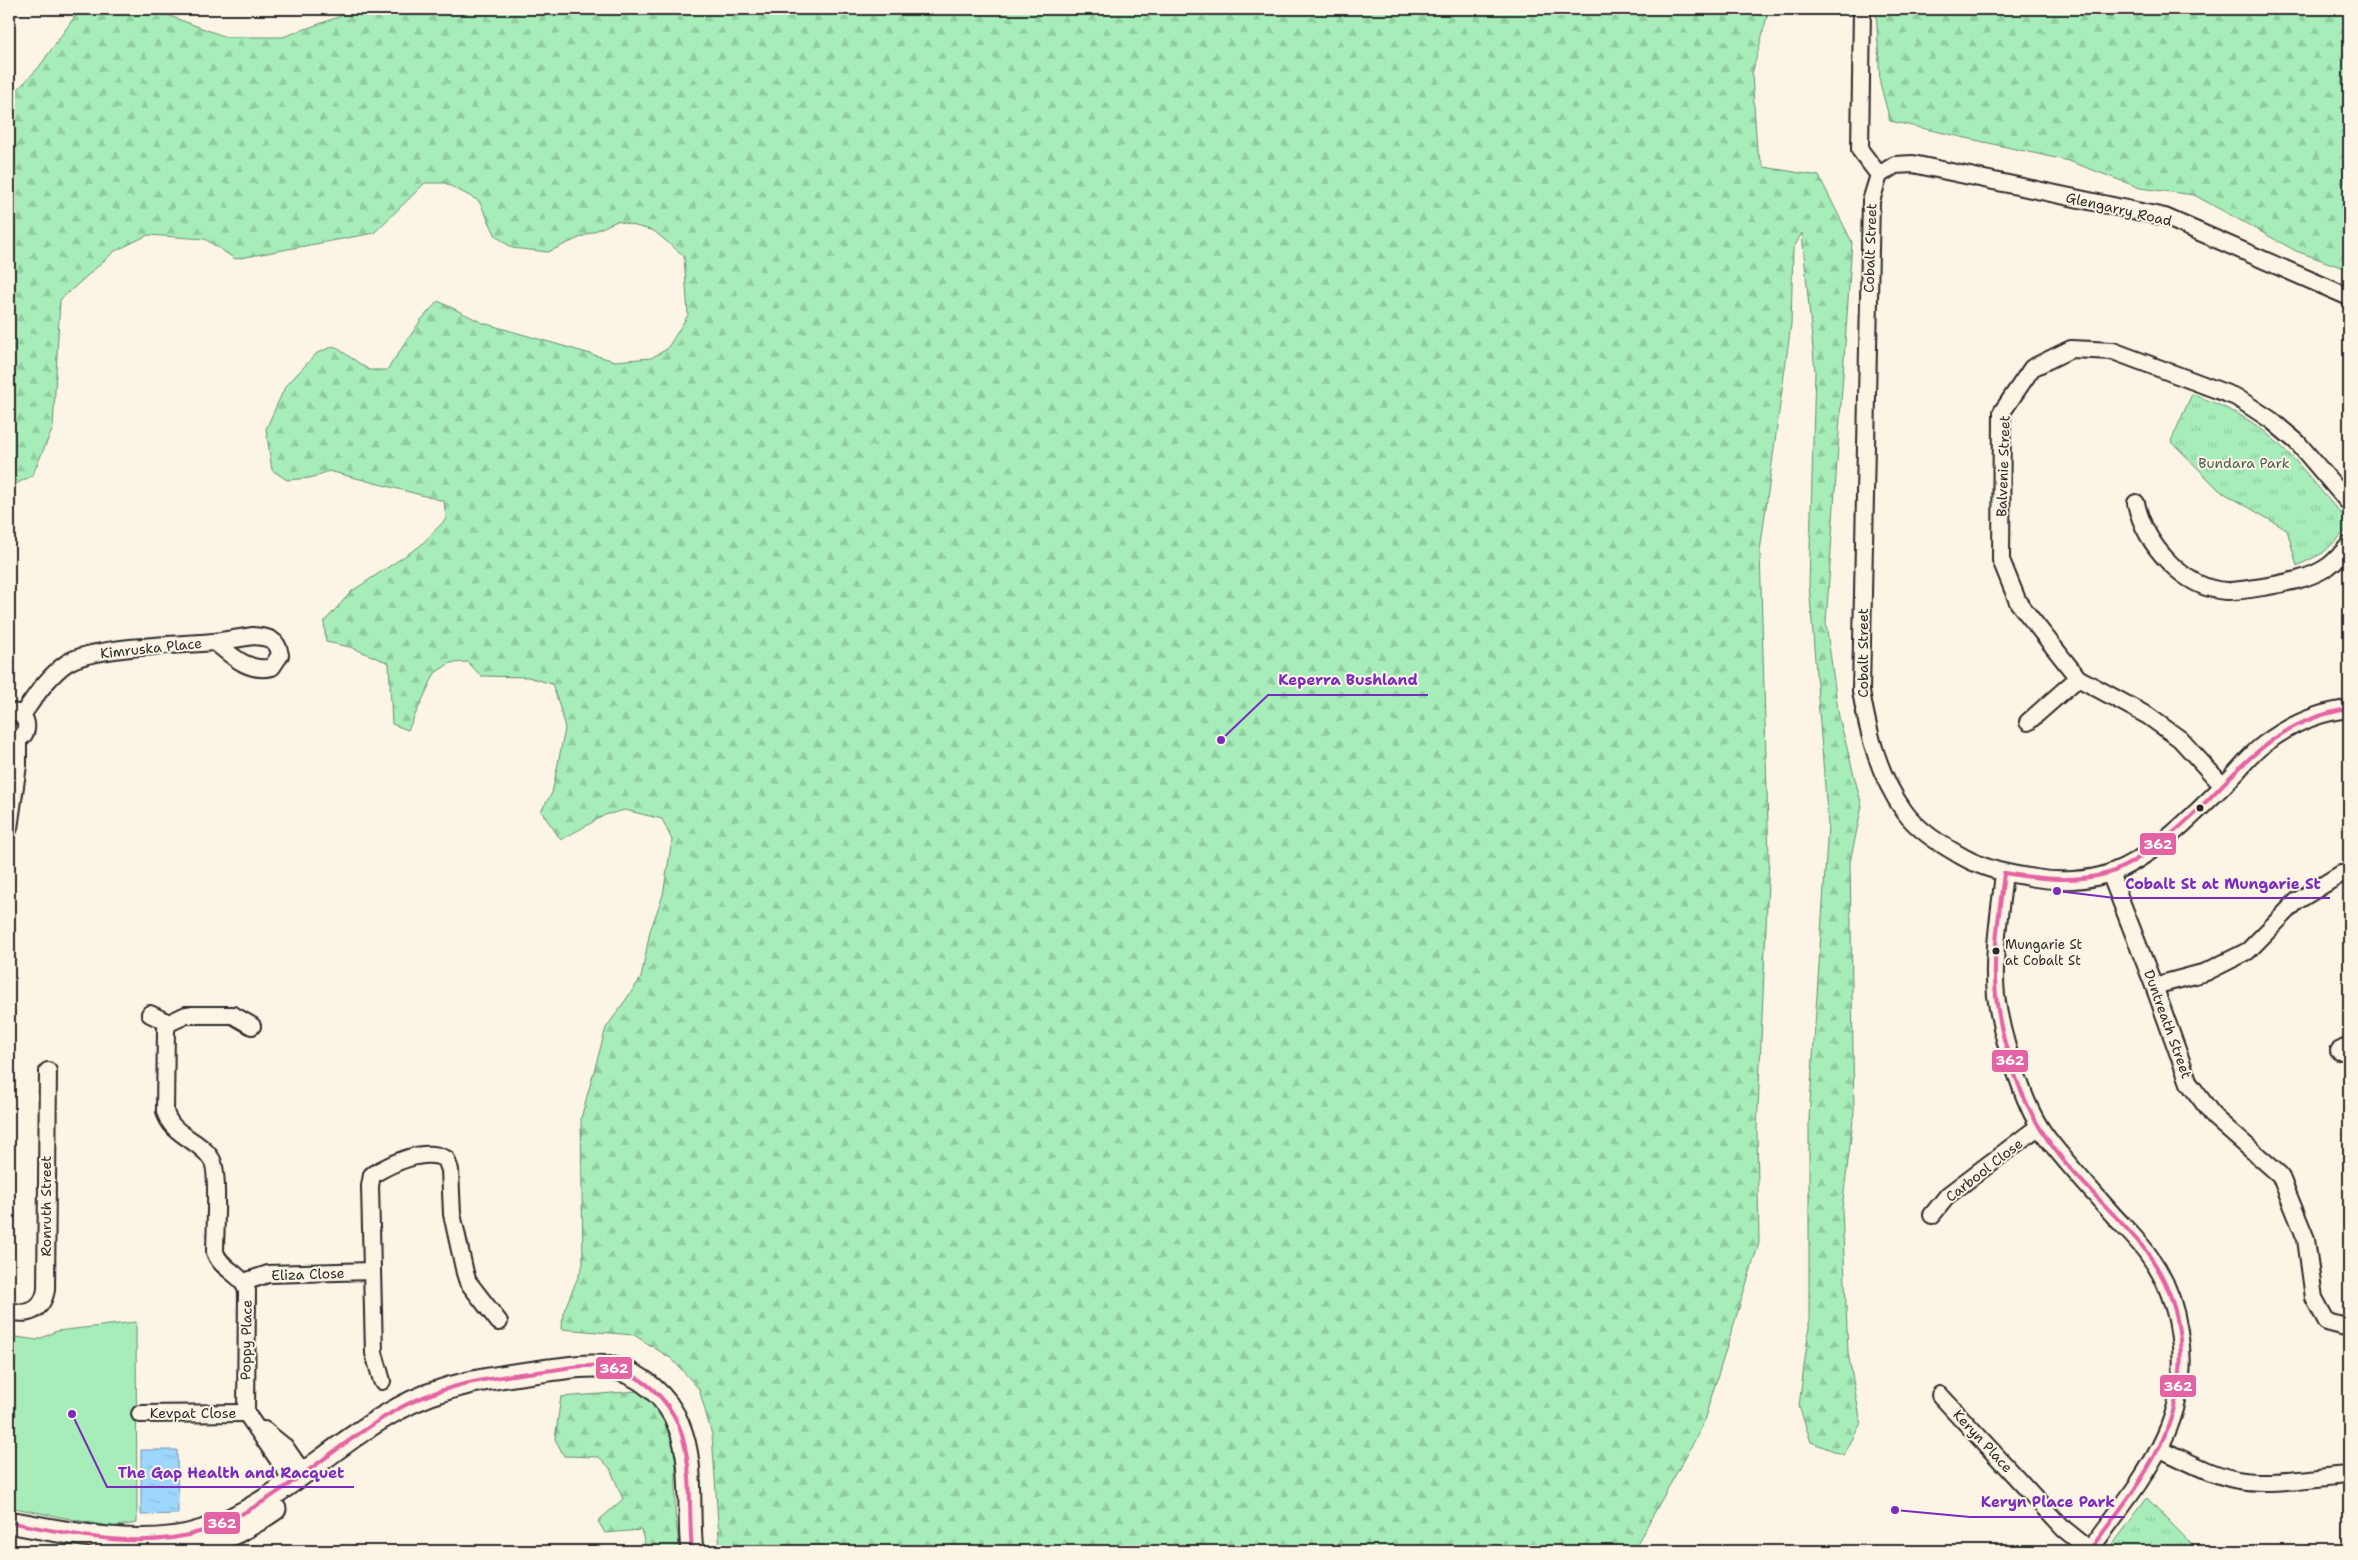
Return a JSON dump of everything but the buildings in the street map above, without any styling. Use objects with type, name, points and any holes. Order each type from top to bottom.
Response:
[{"type":"main road","points":[[186,1551],[217,1540],[264,1509],[300,1480],[453,1388],[487,1378],[584,1366],[609,1367],[624,1371],[658,1392],[670,1407],[680,1427],[688,1456],[689,1526],[692,1551]]},
{"type":"main road","points":[[9,1522],[125,1539],[217,1540]]},
{"type":"main road","points":[[9,1532],[104,1551]]},
{"type":"street","points":[[1862,9],[1860,150],[1879,175]]},
{"type":"street","name":"Glengarry Road","points":[[1879,175],[1895,165],[1913,164],[2165,217],[2349,296]]},
{"type":"street","name":"Cobalt Street","points":[[1879,175],[1870,200],[1861,691],[1867,725],[1876,756],[1904,812],[1937,842],[1973,863],[2004,873],[2049,880],[2079,879],[2110,873],[2147,853],[2223,786],[2262,745],[2298,723],[2336,710],[2349,709]]},
{"type":"street","name":"Balvenie Street","points":[[2223,786],[2180,739],[2148,716],[2078,678],[2018,602],[2001,560],[2002,412],[2032,368],[2071,349],[2113,351],[2236,397],[2271,420],[2297,442],[2349,503]]},
{"type":"street","points":[[2136,503],[2140,520],[2157,548],[2181,573],[2204,585],[2226,591],[2305,578],[2326,568],[2349,545]]},
{"type":"street","name":"Kimruska Place","points":[[15,714],[68,663],[79,658],[116,651],[215,642]]},
{"type":"street","points":[[2028,722],[2078,678]]},
{"type":"street","points":[[9,828],[18,765],[13,740],[24,736],[27,729],[26,722],[15,714]]},
{"type":"street","points":[[2004,873],[1997,958],[1997,1002],[2008,1051],[2024,1096],[2038,1127],[2149,1256],[2170,1296],[2181,1342],[2182,1376],[2178,1404],[2160,1449],[2090,1550]]},
{"type":"street","name":"Duntreath Street","points":[[2110,873],[2189,1083],[2214,1118],[2280,1175],[2306,1238],[2314,1298],[2327,1322],[2349,1328]]},
{"type":"street","points":[[2154,986],[2206,972],[2248,951],[2297,901],[2341,874],[2349,874]]},
{"type":"street","points":[[150,1014],[169,1023],[186,1015],[234,1015],[252,1026]]},
{"type":"street","name":"Poppy Place","points":[[169,1023],[166,1029],[165,1064],[165,1111],[167,1120],[172,1127],[212,1160],[215,1166],[215,1252],[218,1261],[244,1282],[246,1291],[249,1417]]},
{"type":"street","name":"Ronruth Street","points":[[9,1311],[28,1313],[37,1309],[42,1304],[46,1290],[48,1071]]},
{"type":"street","name":"Carbool Close","points":[[1932,1215],[1948,1196],[2038,1127]]},
{"type":"street","points":[[382,1381],[374,1352],[370,1186],[372,1176],[383,1169],[428,1153],[437,1154],[446,1159],[449,1164],[452,1214],[464,1273],[468,1282],[499,1322]]},
{"type":"street","name":"Eliza Close","points":[[244,1282],[268,1274],[372,1271]]},
{"type":"street","name":"Keryn Place","points":[[1940,1395],[2064,1529],[2090,1550]]},
{"type":"street","name":"Kevpat Close","points":[[140,1414],[249,1417]]},
{"type":"street","points":[[249,1417],[300,1480]]},
{"type":"street","points":[[2160,1449],[2196,1466],[2237,1480],[2256,1482],[2349,1475]]},
{"type":"green space","points":[[80,9],[151,9],[226,37],[283,37],[341,16],[348,9],[1769,9],[1752,74],[1757,150],[1764,167],[1819,176],[1852,242],[1826,623],[1839,717],[1862,806],[1850,862],[1854,1112],[1842,1209],[1848,1353],[1861,1423],[1844,1455],[1811,1442],[1799,1406],[1809,1327],[1809,1119],[1828,825],[1809,584],[1815,371],[1802,233],[1793,249],[1791,324],[1760,551],[1769,859],[1757,1131],[1759,1243],[1702,1427],[1633,1551],[720,1551],[712,1435],[699,1389],[672,1359],[634,1335],[562,1329],[563,1313],[583,1265],[581,1118],[606,1028],[641,978],[650,931],[663,895],[672,840],[662,819],[625,810],[605,815],[561,840],[541,811],[552,793],[565,729],[552,684],[528,677],[481,676],[468,662],[450,663],[435,673],[408,730],[392,724],[389,663],[350,647],[326,642],[324,622],[352,591],[420,546],[446,519],[444,501],[329,471],[310,478],[287,480],[272,470],[266,429],[285,387],[317,353],[334,346],[369,370],[387,370],[421,320],[438,301],[483,323],[615,361],[651,358],[667,349],[688,315],[684,256],[654,231],[617,221],[548,252],[512,248],[496,236],[479,201],[445,183],[425,183],[374,233],[235,259],[205,239],[148,235],[115,251],[60,300],[53,428],[32,476],[9,487],[9,396],[14,342],[9,322],[9,99],[39,67]]},
{"type":"green space","points":[[1876,9],[2349,9],[2349,270],[2296,251],[2194,195],[2140,188],[2069,161],[1890,121],[1880,83]]},
{"type":"green space","name":"Bundara Park","points":[[2192,394],[2222,406],[2264,431],[2288,453],[2342,515],[2346,524],[2346,531],[2323,553],[2297,566],[2287,530],[2219,490],[2171,441]]},
{"type":"green space","points":[[136,1322],[137,1523],[112,1527],[9,1507],[9,1336],[37,1340],[57,1331]]},
{"type":"green space","points":[[639,1391],[663,1418],[674,1444],[676,1459],[675,1514],[680,1551],[647,1551],[641,1530],[605,1533],[598,1521],[623,1499],[610,1468],[599,1457],[564,1456],[555,1439],[561,1397]]},
{"type":"green space","points":[[2147,1498],[2198,1551],[2108,1551]]},
{"type":"water","points":[[141,1450],[177,1450],[178,1514],[141,1515]]},
{"type":"transit line","name":"362","points":[[2004,873],[2030,877],[2070,879],[2096,876],[2120,868],[2152,849],[2177,829],[2264,746],[2288,730],[2316,717],[2349,709]]},
{"type":"transit line","name":"362","points":[[2004,873],[1995,953],[1996,996],[2002,1032],[2019,1086],[2034,1118],[2057,1153],[2128,1230],[2157,1267],[2172,1302],[2180,1340],[2180,1372],[2176,1401],[2156,1454],[2142,1478],[2089,1551]]},
{"type":"transit line","name":"362","points":[[9,1522],[81,1535],[130,1540],[155,1540],[203,1531],[255,1507],[373,1424],[416,1400],[454,1387],[493,1378],[595,1366],[620,1370],[642,1381],[660,1396],[674,1415],[684,1441],[689,1472],[692,1551]]},
{"type":"place","name":"Keperra Bushland","points":[[1221,740]]},
{"type":"place","name":"Cobalt St at Mungarie St","points":[[2057,891]]},
{"type":"place","name":"Mungarie St at Cobalt St","points":[[1996,951]]},
{"type":"place","name":"The Gap Health and Racquet","points":[[72,1414]]},
{"type":"place","name":"Keryn Place Park","points":[[1895,1510]]}]
